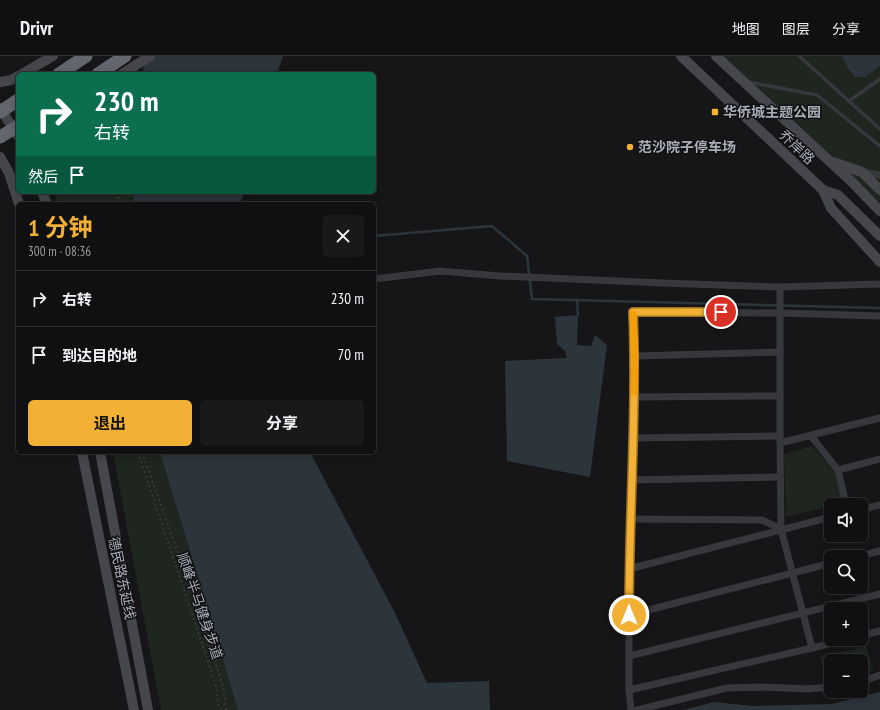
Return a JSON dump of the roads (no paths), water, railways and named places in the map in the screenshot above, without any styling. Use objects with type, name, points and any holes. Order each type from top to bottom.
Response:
[{"type":"highway","points":[[62,72],[86,56]]},
{"type":"highway","points":[[101,72],[125,56]]},
{"type":"highway","points":[[0,112],[16,101]]},
{"type":"highway","points":[[0,137],[16,127]]},
{"type":"street","points":[[25,72],[53,56]]},
{"type":"street","points":[[125,72],[150,56]]},
{"type":"street","name":"乔岸路","points":[[681,56],[823,190],[838,195],[880,236]]},
{"type":"street","name":"乔岸路","points":[[716,56],[852,181],[880,211]]},
{"type":"street","points":[[0,82],[11,80],[16,77]]},
{"type":"street","points":[[0,108],[16,133]]},
{"type":"street","points":[[0,156],[9,173],[18,202]]},
{"type":"street","points":[[829,161],[862,172],[880,175]]},
{"type":"street","points":[[862,172],[880,190]]},
{"type":"street","points":[[823,190],[831,208],[880,262]]},
{"type":"street","points":[[376,279],[440,271],[500,276],[781,290],[880,284]]},
{"type":"street","points":[[781,290],[781,529],[812,648]]},
{"type":"street","points":[[631,710],[629,656],[629,569],[635,356],[633,312],[780,313],[880,316]]},
{"type":"street","points":[[635,356],[780,352]]},
{"type":"street","points":[[634,397],[780,396]]},
{"type":"street","points":[[632,438],[780,440],[811,436],[880,418]]},
{"type":"street","points":[[811,436],[838,470],[844,498]]},
{"type":"street","name":"德民路东延线","points":[[82,454],[134,710]]},
{"type":"street","name":"德民路东延线","points":[[100,454],[148,710]]},
{"type":"street","points":[[838,470],[880,459]]},
{"type":"street","points":[[632,480],[780,477]]},
{"type":"street","points":[[868,508],[880,505]]},
{"type":"street","points":[[630,519],[762,520],[781,529]]},
{"type":"street","points":[[629,569],[824,519]]},
{"type":"street","points":[[868,554],[880,551]]},
{"type":"street","points":[[629,615],[824,566]]},
{"type":"street","points":[[629,656],[880,594]]},
{"type":"street","points":[[868,634],[880,631]]},
{"type":"street","points":[[630,690],[824,645]]},
{"type":"street","points":[[868,679],[880,675]]},
{"type":"street","points":[[637,710],[727,688],[760,687],[808,689],[824,688]]},
{"type":"lane","points":[[799,56],[880,129]]},
{"type":"lane","points":[[849,101],[880,79]]},
{"type":"lane","points":[[742,81],[817,95],[880,146]]},
{"type":"waterway","points":[[376,236],[492,226],[527,256],[532,299],[880,308]]},
{"type":"waterway","points":[[577,300],[578,315]]},
{"type":"place","name":"华侨城主题公园","points":[[715,112]]},
{"type":"place","name":"范沙院子停车场","points":[[630,147]]}]
